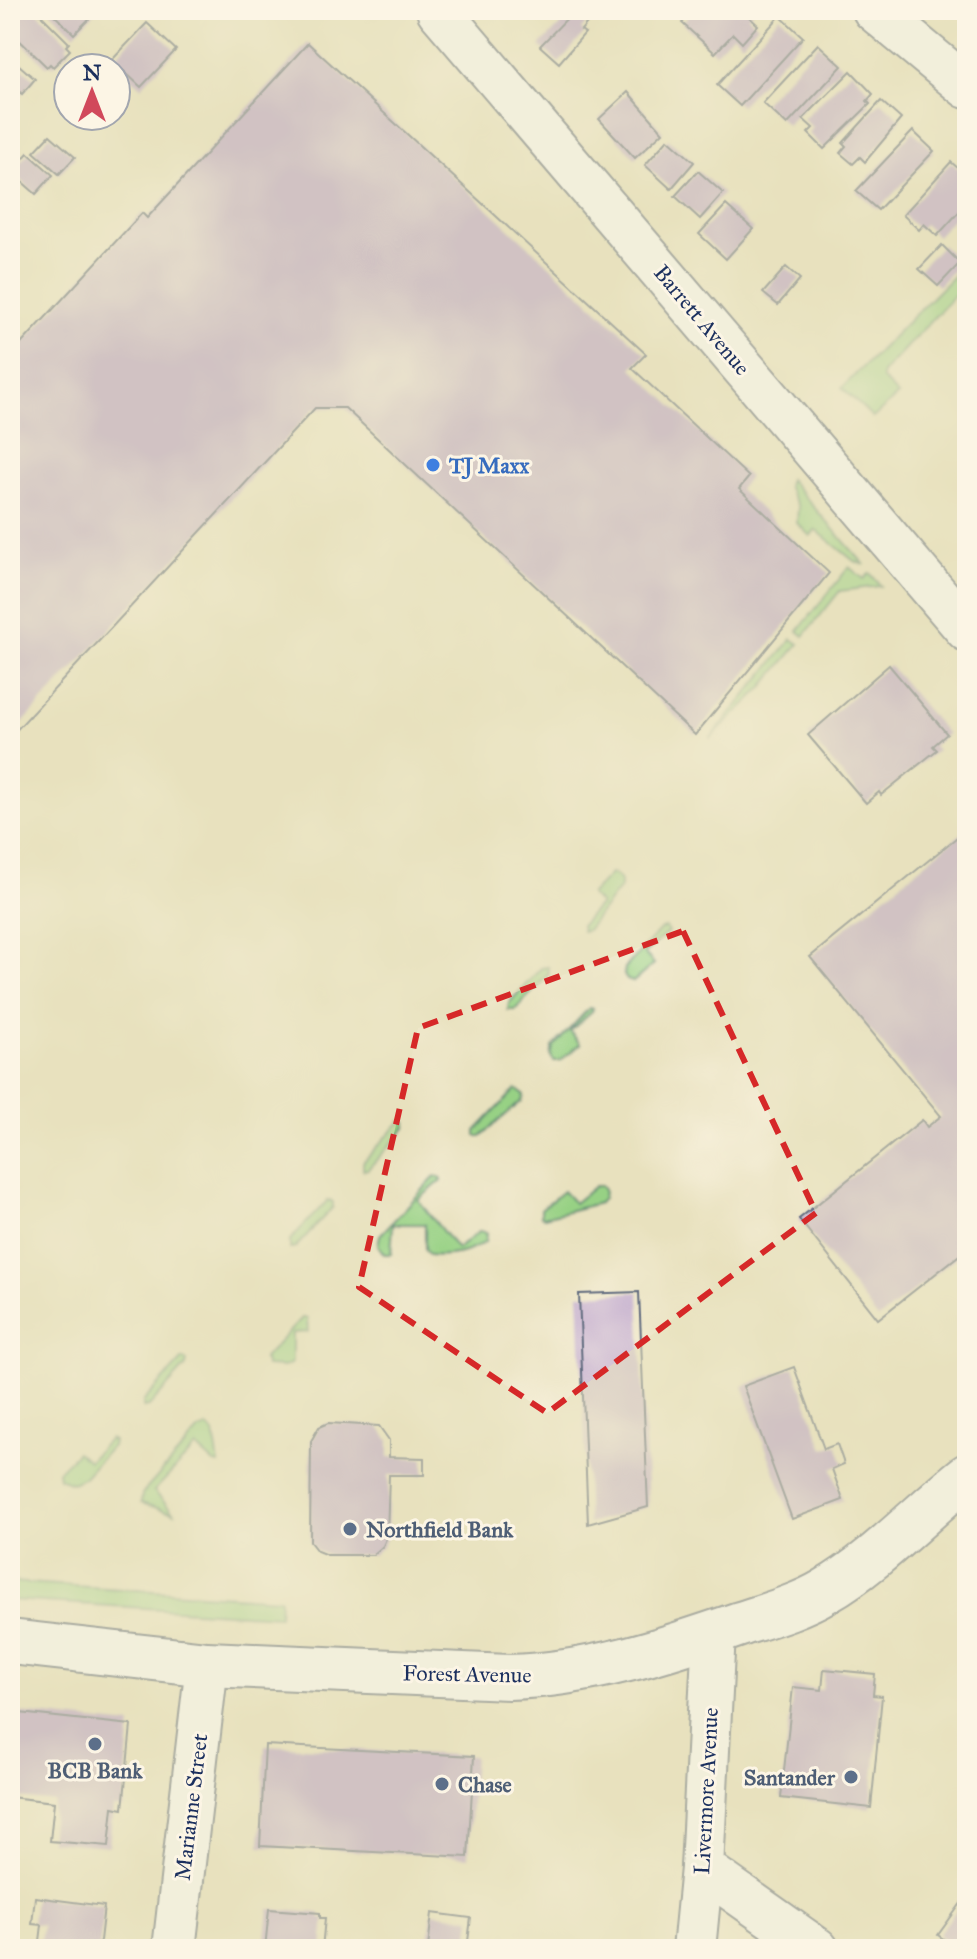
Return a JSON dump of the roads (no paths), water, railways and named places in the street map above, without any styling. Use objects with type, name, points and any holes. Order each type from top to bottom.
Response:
[{"type":"main road","name":"Forest Avenue","points":[[10,1642],[207,1664],[534,1677],[606,1665],[714,1633],[824,1592],[857,1569],[967,1476]]},
{"type":"street","name":"Barrett Avenue","points":[[438,10],[967,630]]},
{"type":"street","points":[[874,10],[967,87]]},
{"type":"street","name":"Livermore Avenue","points":[[694,1949],[702,1868],[714,1633]]},
{"type":"street","name":"Marianne Street","points":[[174,1949],[207,1664]]},
{"type":"street","points":[[702,1868],[817,1949]]},
{"type":"place","name":"TJ Maxx","points":[[433,465]]},
{"type":"place","name":"Northfield Bank","points":[[350,1529]]},
{"type":"place","name":"BCB Bank","points":[[95,1744]]},
{"type":"place","name":"Santander","points":[[851,1777]]},
{"type":"place","name":"Chase","points":[[442,1784]]}]
